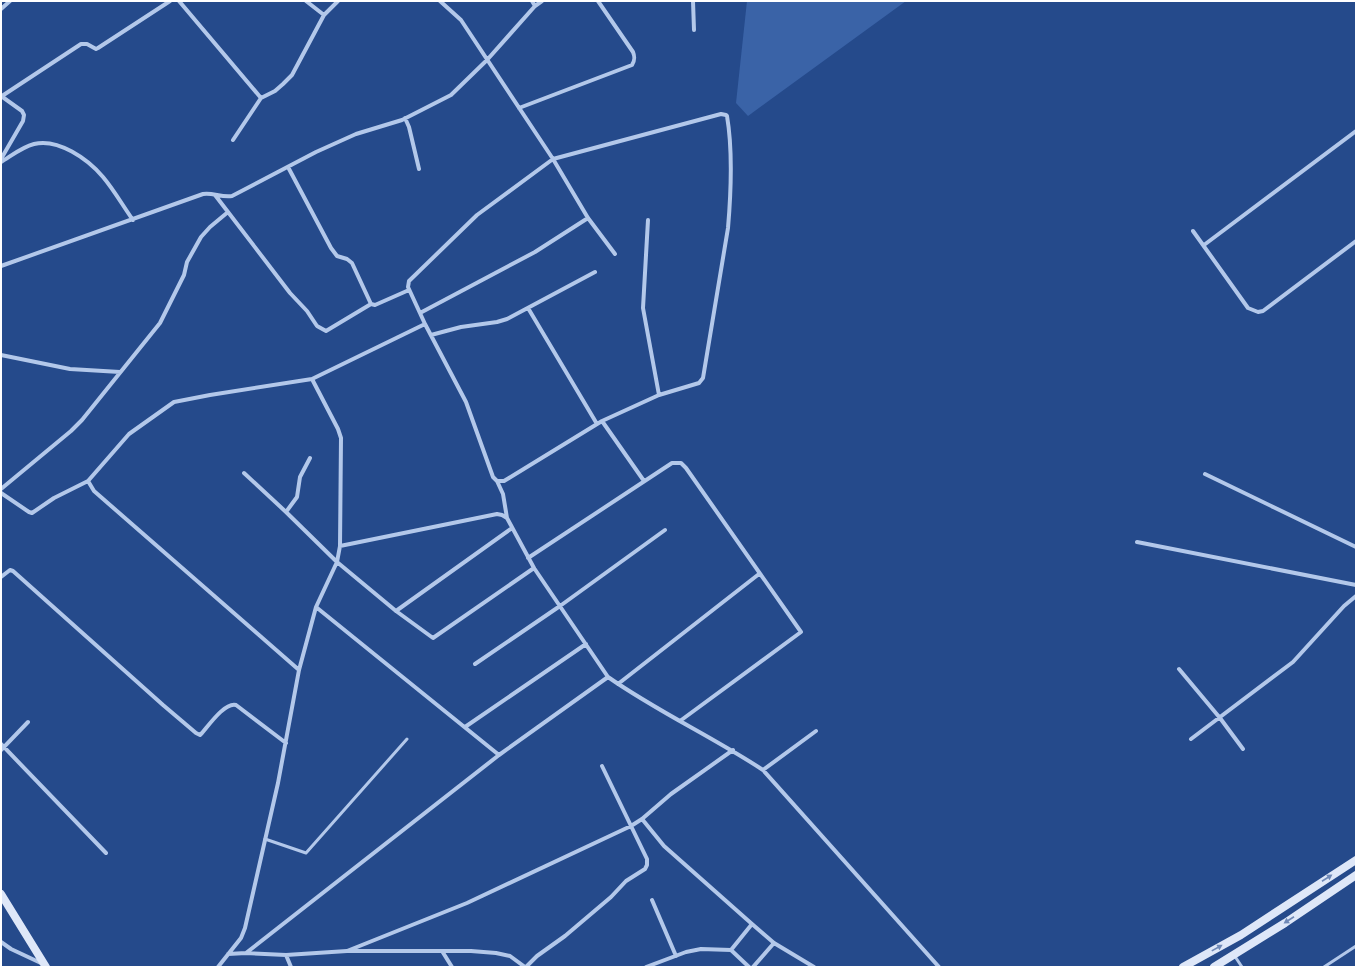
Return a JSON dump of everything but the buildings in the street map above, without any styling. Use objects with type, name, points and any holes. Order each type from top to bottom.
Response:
[{"type":"main road","points":[[1183,967],[1241,935],[1356,860]]},
{"type":"main road","points":[[1214,967],[1285,923],[1356,875]]},
{"type":"main road","points":[[1,894],[46,966]]},
{"type":"street","points":[[1,9],[10,1]]},
{"type":"street","points":[[1,161],[23,121],[24,115],[22,111],[1,96],[81,44],[87,44],[96,49],[170,1]]},
{"type":"street","points":[[179,1],[261,98]]},
{"type":"street","points":[[306,1],[324,15]]},
{"type":"street","points":[[233,140],[261,98],[275,91],[292,75],[324,15],[338,1]]},
{"type":"street","points":[[440,1],[461,20],[553,160],[588,218],[615,254]]},
{"type":"street","points":[[532,1],[535,6]]},
{"type":"street","points":[[1,266],[203,194],[227,197],[232,196],[356,134],[405,118],[451,95],[487,60],[535,6],[542,1]]},
{"type":"street","points":[[519,108],[632,65],[635,56],[633,52],[598,1]]},
{"type":"street","points":[[693,1],[694,30]]},
{"type":"street","points":[[497,481],[504,481],[602,421],[659,395],[699,383],[703,378],[706,370],[728,228],[730,206],[730,136],[726,114],[721,114],[553,160],[477,215],[407,284],[425,324],[466,402],[493,477],[504,494],[507,518],[512,528],[534,568],[608,677],[680,721],[733,750],[763,770],[939,967]]},
{"type":"street","points":[[405,118],[409,127],[419,169]]},
{"type":"street","points":[[1204,245],[1356,131]]},
{"type":"street","points":[[1,161],[24,148],[36,144],[46,143],[61,146],[70,150],[103,176],[133,220]]},
{"type":"street","points":[[288,167],[331,248],[337,256],[347,259],[352,263],[371,304]]},
{"type":"street","points":[[214,195],[290,293],[322,330],[326,331],[371,304],[375,305],[409,290]]},
{"type":"street","points":[[1,489],[71,431],[82,420],[160,323],[184,276],[188,262],[201,237],[210,227],[228,212]]},
{"type":"street","points":[[420,313],[534,252],[588,218]]},
{"type":"street","points":[[648,220],[643,308],[659,395]]},
{"type":"street","points":[[1193,231],[1248,308],[1258,312],[1263,311],[1356,241]]},
{"type":"street","points":[[431,335],[461,327],[498,322],[528,308],[595,272]]},
{"type":"street","points":[[528,308],[597,424]]},
{"type":"street","points":[[1,493],[32,513],[54,498],[88,481],[129,434],[174,402],[312,379],[425,324]]},
{"type":"street","points":[[1,355],[70,369],[120,372]]},
{"type":"street","points":[[218,967],[241,938],[245,928],[286,743],[299,670],[316,607],[337,562],[340,546],[341,438],[312,379]]},
{"type":"street","points":[[602,421],[644,481]]},
{"type":"street","points":[[286,512],[297,496],[300,478],[310,458]]},
{"type":"street","points":[[528,558],[672,463],[681,463],[686,468],[801,632],[680,721]]},
{"type":"street","points":[[244,473],[337,562],[431,638],[435,638],[534,568]]},
{"type":"street","points":[[1205,474],[1356,547]]},
{"type":"street","points":[[88,481],[94,490],[299,670]]},
{"type":"street","points":[[340,546],[496,514],[507,518]]},
{"type":"street","points":[[396,611],[512,528]]},
{"type":"street","points":[[475,664],[560,606],[665,530]]},
{"type":"street","points":[[1137,542],[1356,585]]},
{"type":"street","points":[[1,578],[10,570],[13,571],[196,733],[200,735],[225,707],[233,704],[286,743]]},
{"type":"street","points":[[618,684],[759,574]]},
{"type":"street","points":[[1191,739],[1293,662],[1344,606],[1356,596]]},
{"type":"street","points":[[316,607],[499,755]]},
{"type":"street","points":[[465,727],[586,644]]},
{"type":"street","points":[[1179,669],[1220,718],[1243,749]]},
{"type":"street","points":[[246,953],[499,755],[608,677]]},
{"type":"street","points":[[28,722],[2,747],[106,854]]},
{"type":"street","points":[[763,770],[816,731]]},
{"type":"street","points":[[347,952],[467,903],[632,826],[671,794],[733,750]]},
{"type":"street","points":[[228,954],[246,953],[286,955],[347,952],[442,951],[496,953],[510,956],[525,967],[537,956],[565,936],[611,897],[626,881],[645,869],[647,865],[648,859],[602,766]]},
{"type":"street","points":[[642,819],[664,846],[774,943],[814,967]]},
{"type":"street","points":[[652,900],[676,956]]},
{"type":"street","points":[[731,950],[752,924]]},
{"type":"street","points":[[1,942],[11,949],[46,966]]},
{"type":"street","points":[[753,967],[774,943]]},
{"type":"street","points":[[646,967],[701,949],[731,950],[749,967]]},
{"type":"street","points":[[442,951],[452,967]]},
{"type":"street","points":[[286,955],[291,967]]},
{"type":"lane","points":[[265,839],[306,853],[407,739]]},
{"type":"lane","points":[[1324,967],[1356,946]]},
{"type":"lane","points":[[1234,955],[1242,967]]},
{"type":"shaded area","points":[[747,1],[906,1],[748,116],[736,103]]}]
